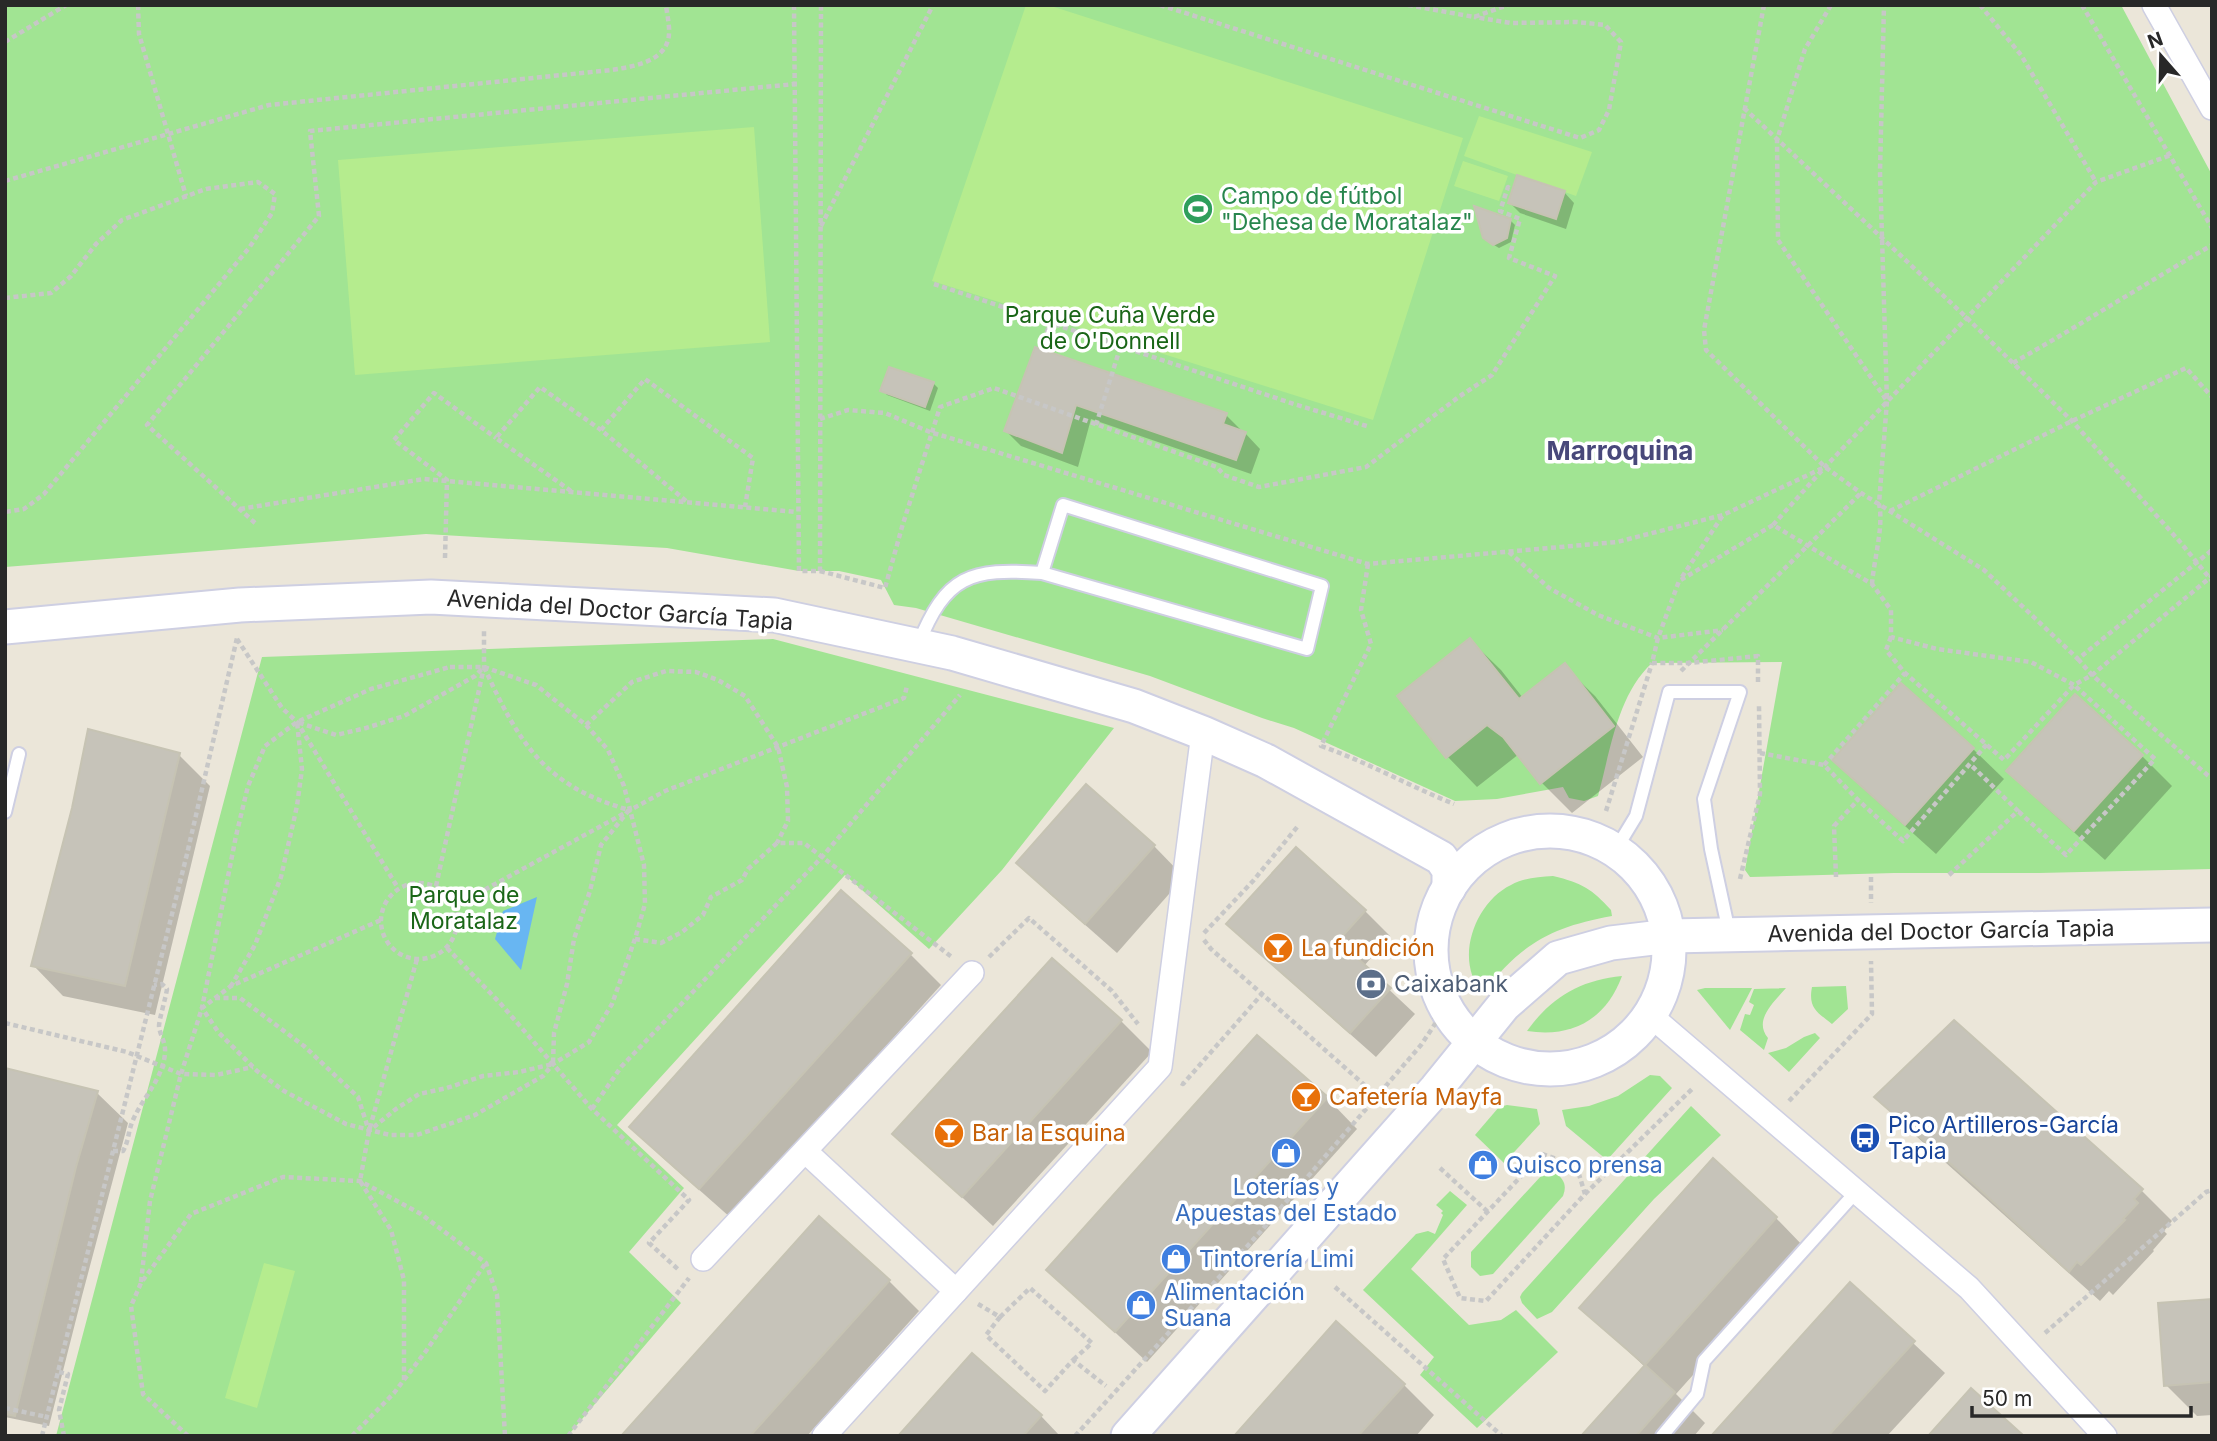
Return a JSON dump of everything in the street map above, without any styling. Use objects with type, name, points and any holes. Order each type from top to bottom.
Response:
[{"type":"main road","name":"Avenida del Doctor García Tapia","points":[[5,627],[240,605],[431,597],[774,615],[952,653],[1134,706],[1203,733],[1266,761],[1440,882]]},
{"type":"main road","points":[[1551,830],[1585,835],[1616,849],[1636,865],[1651,884],[1664,909],[1670,936],[1667,977],[1651,1016],[1632,1038],[1597,1060],[1570,1068],[1543,1069],[1503,1060],[1474,1043],[1455,1023],[1441,999],[1433,973],[1430,947],[1433,922],[1441,899],[1440,882],[1463,856],[1523,833],[1551,830]]},
{"type":"main road","name":"Avenida del Doctor García Tapia","points":[[1128,1436],[1294,1250],[1504,1005],[1558,958],[1611,943],[1670,936],[2212,925]]},
{"type":"street","points":[[2154,5],[2212,108]]},
{"type":"street","points":[[824,1436],[1160,1067],[1203,733]]},
{"type":"street","points":[[703,1259],[972,973]]},
{"type":"street","points":[[1651,1016],[1969,1288],[2026,1349],[2095,1432]]},
{"type":"street","points":[[805,1151],[956,1291]]},
{"type":"lane","points":[[918,646],[929,617],[948,590],[976,575],[1007,570],[1042,573],[1307,649],[1322,586],[1063,505],[1042,573]]},
{"type":"lane","points":[[1616,849],[1636,816],[1669,692],[1740,692],[1704,799],[1711,849],[1730,936]]},
{"type":"lane","points":[[5,812],[19,754]]},
{"type":"lane","points":[[1662,1436],[1697,1394],[1704,1361],[1856,1192]]},
{"type":"path","points":[[5,42],[66,5]]},
{"type":"path","points":[[138,5],[139,34],[186,196]]},
{"type":"path","points":[[5,180],[269,105],[641,65],[658,54],[668,40],[666,5]]},
{"type":"path","points":[[794,5],[799,571],[820,572],[885,588],[930,432],[940,407],[994,388],[1217,467],[1224,475],[1259,487],[1366,467],[1492,375],[1555,276],[1509,258],[1520,219],[1500,211],[1508,187],[1511,188]]},
{"type":"path","points":[[820,572],[821,5]]},
{"type":"path","points":[[821,227],[933,5]]},
{"type":"path","points":[[1160,5],[1580,138],[1599,130],[1609,110],[1620,42],[1605,25],[1577,22],[1511,23],[1408,5]]},
{"type":"path","points":[[1474,17],[1508,5]]},
{"type":"path","points":[[1764,5],[1704,330],[1706,350],[1825,467],[1861,493],[1984,570],[2092,675],[2212,779]]},
{"type":"path","points":[[1831,5],[1805,49],[1777,139],[1778,240],[1887,401]]},
{"type":"path","points":[[1872,584],[1882,518],[1879,504],[1887,401],[1880,172],[1884,5]]},
{"type":"path","points":[[1980,5],[2021,55],[2096,182]]},
{"type":"path","points":[[2082,5],[2212,228]]},
{"type":"path","points":[[255,523],[148,425],[319,216],[310,131],[795,84]]},
{"type":"path","points":[[1744,107],[2072,421],[2211,578],[2092,675],[2074,685],[2004,760],[1905,673],[1886,650],[1891,637],[1891,610],[1872,584],[1773,525]]},
{"type":"path","points":[[1679,581],[1773,525],[2096,182],[2171,155]]},
{"type":"path","points":[[5,298],[51,293],[71,276],[96,244],[122,219],[206,189],[258,182],[275,194],[272,213],[249,248],[44,494],[24,509],[5,512]]},
{"type":"path","points":[[2013,363],[2090,320],[2138,288],[2212,245]]},
{"type":"path","points":[[934,284],[1370,428]]},
{"type":"path","points":[[1042,349],[1049,322]]},
{"type":"path","points":[[1096,425],[1122,345]]},
{"type":"path","points":[[1890,511],[2186,368],[2212,397]]},
{"type":"path","points":[[601,430],[645,379],[753,458],[745,507]]},
{"type":"path","points":[[496,438],[540,387],[601,430],[686,501]]},
{"type":"path","points":[[447,480],[394,440],[434,393],[572,491]]},
{"type":"path","points":[[820,419],[848,410],[885,413],[930,432],[1368,565],[1617,542],[1723,515],[1825,467]]},
{"type":"path","points":[[239,509],[424,479],[797,512]]},
{"type":"path","points":[[445,558],[447,480]]},
{"type":"path","points":[[1669,692],[1673,679],[1861,493]]},
{"type":"path","points":[[1606,811],[1658,638],[1679,581],[1723,515]]},
{"type":"path","points":[[2078,659],[2212,550]]},
{"type":"path","points":[[1508,551],[1549,589],[1598,615],[1658,638],[1723,630]]},
{"type":"path","points":[[1368,565],[1361,610],[1371,644],[1321,746],[1357,759],[1454,804]]},
{"type":"path","points":[[1891,637],[1937,649],[2031,662],[2074,685],[2155,759],[2066,855],[1970,764]]},
{"type":"path","points":[[42,1436],[187,854],[237,638],[282,708],[298,722],[398,888]]},
{"type":"path","points":[[1652,663],[1689,663],[1758,656],[1758,684]]},
{"type":"path","points":[[141,1283],[150,1201],[181,1073],[202,1008],[248,786],[265,746],[298,722],[371,688],[450,667],[484,667],[536,685],[586,725],[608,750],[624,786],[644,865],[645,904],[612,1004],[589,1041],[553,1064],[519,1072],[483,1076],[419,1094],[369,1131]]},
{"type":"path","points":[[298,722],[336,735],[366,728],[404,716],[475,676],[484,667]]},
{"type":"path","points":[[484,667],[504,711],[530,751],[560,780],[599,802],[629,810]]},
{"type":"path","points":[[436,886],[484,667]]},
{"type":"path","points":[[586,725],[632,682],[666,671],[696,672],[718,680],[745,696],[778,747],[787,787],[788,821],[777,843],[748,869],[742,880],[711,897],[703,915],[682,932],[661,943],[635,939]]},
{"type":"path","points":[[1824,765],[1905,673]]},
{"type":"path","points":[[456,906],[664,791],[904,698],[908,686]]},
{"type":"path","points":[[592,1109],[621,1067],[822,857],[960,695]]},
{"type":"path","points":[[1737,890],[1760,794],[1758,698]]},
{"type":"path","points":[[231,986],[255,946],[281,877],[298,806],[302,769],[298,722]]},
{"type":"path","points":[[1760,753],[1824,765],[1903,841],[1987,744]]},
{"type":"path","points":[[1836,877],[1834,826],[1858,800]]},
{"type":"path","points":[[202,1008],[219,1033],[253,1067],[284,1091],[346,1124],[390,1135],[417,1135],[475,1115],[544,1076],[553,1064],[554,1033],[567,984],[573,939],[590,891],[601,845],[629,810]]},
{"type":"path","points":[[1949,876],[2018,811]]},
{"type":"path","points":[[1262,994],[1211,949],[1201,936],[1253,881],[1298,826]]},
{"type":"path","points":[[777,843],[804,843],[972,973]]},
{"type":"path","points":[[1075,1436],[1261,1231],[1421,1045],[1435,1024],[1434,1003],[1425,974],[1421,947],[1440,882]]},
{"type":"path","points":[[421,884],[436,886],[449,895],[456,906],[458,928],[447,948],[432,956],[417,958],[403,956],[394,950],[383,934],[381,920],[385,905],[398,888],[421,884]]},
{"type":"path","points":[[202,1008],[231,986],[381,920]]},
{"type":"path","points":[[1771,1119],[1872,1014],[1871,932]]},
{"type":"path","points":[[447,948],[500,1003],[592,1109],[690,1200],[649,1243],[688,1279]]},
{"type":"path","points":[[404,1380],[404,1280],[391,1230],[360,1181],[369,1131],[417,958]]},
{"type":"path","points":[[113,1151],[123,1151],[129,1143],[131,1124],[156,1083],[165,1055],[165,1043],[159,1025],[167,989],[162,984],[154,985]]},
{"type":"path","points":[[215,998],[240,998],[304,1046],[358,1097],[369,1131]]},
{"type":"path","points":[[5,1023],[136,1056],[181,1073],[216,1075],[253,1067]]},
{"type":"path","points":[[1585,1194],[1577,1171],[1560,1160],[1542,1154],[1443,1259],[1460,1298],[1486,1301],[1585,1194],[1697,1083]]},
{"type":"path","points":[[1440,1168],[1488,1212]]},
{"type":"path","points":[[188,1436],[142,1394],[131,1306],[141,1283],[191,1214],[283,1177],[360,1181],[421,1214],[486,1263],[497,1295],[505,1436]]},
{"type":"path","points":[[2026,1349],[2209,1191],[2212,1198]]},
{"type":"path","points":[[571,1435],[703,1259]]},
{"type":"path","points":[[352,1436],[394,1393],[486,1263]]},
{"type":"path","points":[[1335,1287],[1502,1436]]},
{"type":"path","points":[[1030,1288],[1092,1343],[1045,1391],[986,1335],[1000,1317],[1030,1288]]},
{"type":"path","points":[[956,1291],[1000,1317]]},
{"type":"path","points":[[1073,1360],[1106,1386]]},
{"type":"path","points":[[59,1372],[68,1374],[59,1410],[64,1436]]},
{"type":"path","points":[[5,1408],[47,1417]]},
{"type":"green space","name":"Parque Cuña Verde de O'Donnell","points":[[5,5],[2121,5],[2212,175],[2212,869],[1750,877],[1745,870],[1782,662],[1652,663],[1630,691],[1616,725],[1598,796],[1584,801],[1569,798],[1563,787],[1497,799],[1455,801],[1294,728],[1150,676],[916,608],[894,605],[881,580],[839,571],[799,571],[667,548],[426,534],[5,567]]},
{"type":"green space","name":"Campo de fútbol \"Dehesa de Moratalaz\"","points":[[1026,5],[1048,5],[1463,138],[1373,420],[932,281]]},
{"type":"green space","points":[[1479,116],[1592,152],[1576,196],[1464,156]]},
{"type":"green space","points":[[754,127],[770,342],[355,375],[338,160]]},
{"type":"green space","points":[[1463,161],[1508,176],[1499,201],[1454,186]]},
{"type":"green space","name":"Parque de Moratalaz","points":[[773,639],[1114,728],[1002,870],[929,949],[845,875],[617,1125],[684,1188],[629,1252],[681,1303],[571,1432],[574,1436],[56,1436],[262,657]]},
{"type":"green space","points":[[1553,876],[1572,881],[1592,892],[1611,910],[1612,916],[1571,926],[1539,940],[1511,962],[1483,993],[1474,980],[1470,965],[1469,949],[1478,918],[1498,893],[1511,885],[1526,879]]},
{"type":"green space","points":[[1622,976],[1607,1004],[1586,1022],[1559,1031],[1527,1031],[1546,1009],[1568,992],[1593,982]]},
{"type":"green space","points":[[1846,986],[1848,1009],[1832,1024],[1818,1013],[1813,1005],[1812,987]]},
{"type":"green space","points":[[1752,988],[1730,1030],[1697,990]]},
{"type":"green space","points":[[1786,988],[1764,1018],[1764,1031],[1768,1038],[1764,1050],[1740,1030],[1745,1014],[1750,1015],[1754,1005],[1749,1002],[1754,989]]},
{"type":"green space","points":[[1815,1033],[1820,1038],[1789,1072],[1768,1053],[1786,1048]]},
{"type":"green space","points":[[1650,1075],[1660,1076],[1672,1088],[1607,1160],[1566,1126],[1562,1110],[1589,1106],[1618,1096]]},
{"type":"green space","points":[[1507,1105],[1537,1109],[1540,1124],[1504,1163],[1475,1135],[1499,1107]]},
{"type":"green space","points":[[1691,1106],[1721,1135],[1654,1199],[1552,1312],[1537,1319],[1522,1303],[1522,1293]]},
{"type":"green space","points":[[1556,1173],[1563,1180],[1563,1196],[1493,1274],[1480,1276],[1471,1267],[1471,1252],[1542,1175]]},
{"type":"green space","points":[[1450,1191],[1467,1205],[1411,1269],[1469,1325],[1501,1320],[1516,1310],[1558,1352],[1477,1428],[1420,1375],[1434,1357],[1363,1290],[1416,1234],[1428,1231],[1435,1234],[1443,1215],[1443,1211],[1436,1205]]},
{"type":"green space","points":[[264,1263],[295,1271],[257,1408],[225,1398]]},
{"type":"water","points":[[537,897],[521,970],[495,939],[503,911]]},
{"type":"building","points":[[1517,175],[1565,191],[1556,219],[1508,203]]},
{"type":"building","points":[[1474,206],[1511,219],[1507,238],[1493,245],[1483,238]]},
{"type":"building","points":[[1035,347],[1227,413],[1223,424],[1246,432],[1236,460],[1076,405],[1062,453],[1004,431]]},
{"type":"building","points":[[889,367],[934,382],[925,407],[880,391]]},
{"type":"building","points":[[1470,638],[1519,699],[1565,663],[1614,726],[1540,784],[1503,737],[1487,725],[1446,758],[1397,696]]},
{"type":"building","points":[[1901,683],[1974,748],[1905,825],[1832,760]]},
{"type":"building","points":[[2075,694],[2143,755],[2074,831],[2006,771]]},
{"type":"building","points":[[88,729],[180,753],[125,986],[31,966],[72,808]]},
{"type":"building","points":[[1086,784],[1155,845],[1085,924],[1016,863]]},
{"type":"building","points":[[1296,847],[1366,910],[1338,941],[1391,988],[1350,1033],[1226,924]]},
{"type":"building","points":[[841,890],[912,953],[699,1189],[629,1127]]},
{"type":"building","points":[[1052,958],[1122,1020],[962,1197],[892,1134]]},
{"type":"building","points":[[1954,1020],[2143,1189],[2134,1199],[2138,1203],[2123,1219],[2125,1220],[2081,1265],[2077,1262],[2069,1272],[1874,1097]]},
{"type":"building","points":[[1257,1035],[1328,1097],[1115,1332],[1046,1270]]},
{"type":"building","points":[[5,1068],[98,1091],[76,1167],[15,1416],[5,1414]]},
{"type":"building","points":[[1713,1158],[1777,1217],[1645,1365],[1579,1308]]},
{"type":"building","points":[[819,1216],[890,1280],[750,1436],[621,1436]]},
{"type":"building","points":[[1850,1282],[1915,1341],[1828,1436],[1711,1436]]},
{"type":"building","points":[[2212,1299],[2212,1382],[2164,1386],[2158,1303]]},
{"type":"building","points":[[1336,1321],[1405,1384],[1358,1436],[1234,1436]]},
{"type":"building","points":[[972,1353],[1042,1415],[1023,1436],[898,1436]]},
{"type":"building","points":[[1645,1365],[1675,1392],[1636,1436],[1581,1436]]},
{"type":"building","points":[[1971,1388],[2024,1436],[1928,1436]]},
{"type":"place","name":"Campo de fútbol \"Dehesa de Moratalaz\"","points":[[1198,209]]},
{"type":"place","name":"La fundición","points":[[1278,948]]},
{"type":"place","name":"Caixabank","points":[[1371,984]]},
{"type":"place","name":"Cafetería Mayfa","points":[[1306,1097]]},
{"type":"place","name":"Bar la Esquina","points":[[949,1133]]},
{"type":"place","name":"Pico Artilleros-García Tapia","points":[[1865,1138]]},
{"type":"place","name":"Loterías y Apuestas del Estado","points":[[1286,1153]]},
{"type":"place","name":"Quisco prensa","points":[[1483,1165]]},
{"type":"place","name":"Tintorería Limi","points":[[1176,1259]]},
{"type":"place","name":"Alimentación Suana","points":[[1141,1305]]},
{"type":"district","name":"Marroquina","points":[[1620,451]]}]
